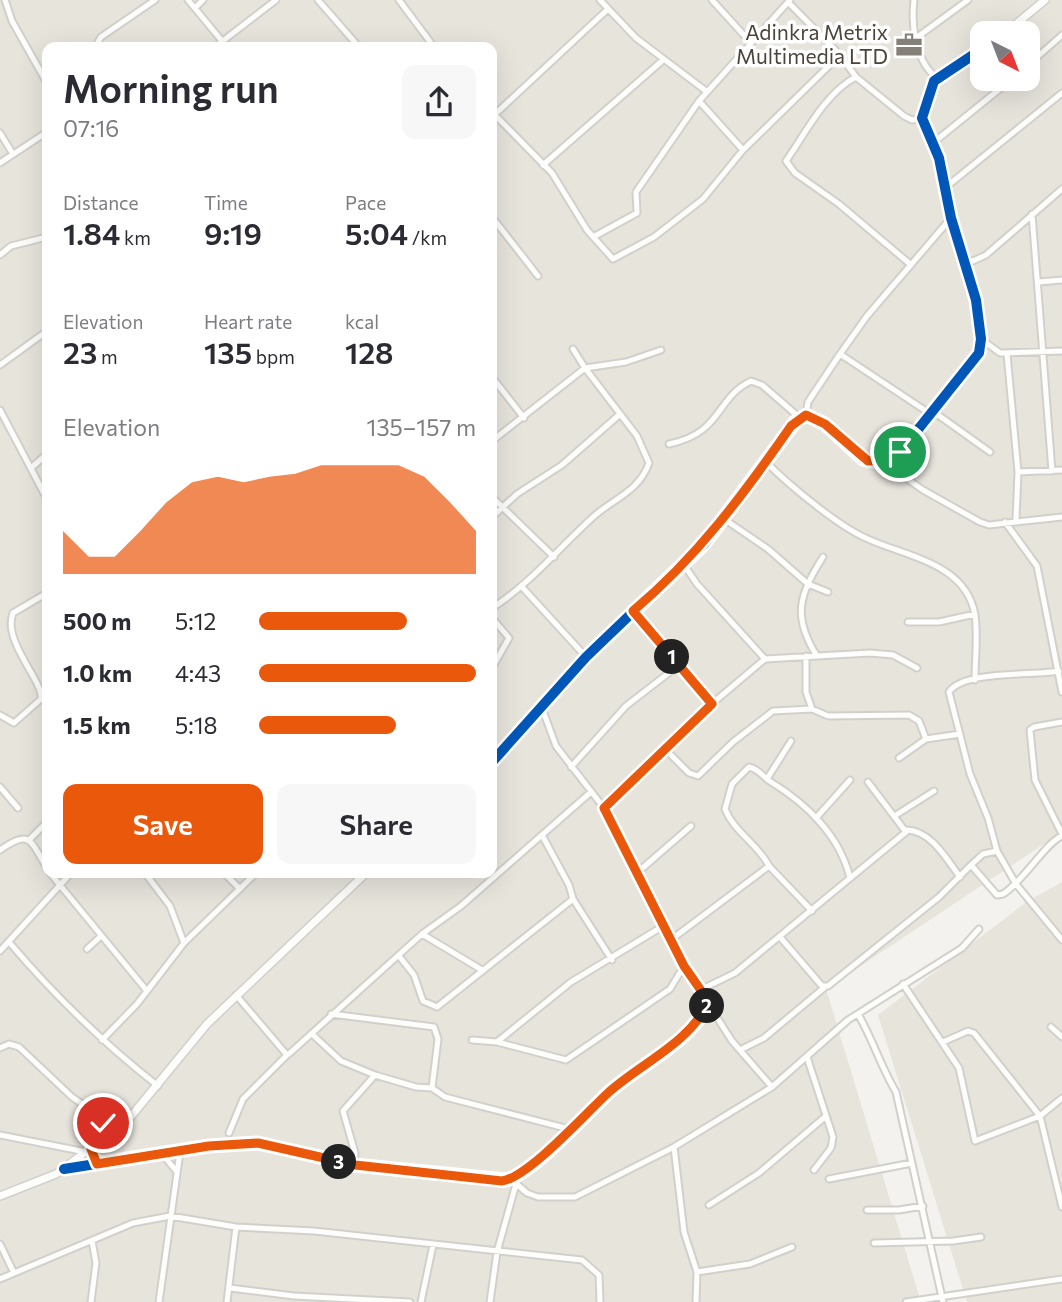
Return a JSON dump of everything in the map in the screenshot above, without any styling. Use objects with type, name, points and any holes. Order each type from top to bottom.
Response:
[{"type":"street","points":[[5,0],[12,21],[42,74]]},
{"type":"street","points":[[98,42],[101,37],[155,0]]},
{"type":"street","points":[[188,0],[222,41],[245,27],[276,0]]},
{"type":"street","points":[[195,8],[203,0]]},
{"type":"street","points":[[318,0],[354,42]]},
{"type":"street","points":[[399,0],[430,42]]},
{"type":"street","points":[[601,0],[663,60],[706,91]]},
{"type":"street","points":[[712,0],[751,43]]},
{"type":"street","points":[[914,0],[916,38],[925,66],[937,78]]},
{"type":"street","points":[[916,38],[968,0]]},
{"type":"street","points":[[1020,21],[1045,0]]},
{"type":"street","points":[[595,236],[637,213],[635,195],[643,178],[706,91],[789,1],[840,55],[856,77],[904,116],[912,120],[922,118]]},
{"type":"street","points":[[497,111],[608,9]]},
{"type":"street","points":[[1040,54],[1062,35]]},
{"type":"street","points":[[497,119],[556,179],[587,230],[613,259],[654,237],[703,199],[743,150],[840,55]]},
{"type":"street","points":[[883,462],[900,452],[930,411],[976,359],[981,339],[978,310],[951,218],[946,187],[933,143],[922,118],[926,98],[937,78],[970,57]]},
{"type":"street","points":[[543,165],[663,60]]},
{"type":"street","points":[[856,77],[848,81],[826,106],[786,161],[794,173],[839,204],[910,264]]},
{"type":"street","points":[[933,143],[997,91]]},
{"type":"street","points":[[946,187],[1062,93]]},
{"type":"street","points":[[699,101],[743,150]]},
{"type":"street","points":[[0,133],[13,154]]},
{"type":"street","points":[[0,163],[42,135]]},
{"type":"street","points":[[964,260],[982,258],[1062,189]]},
{"type":"street","points":[[1031,214],[1039,282],[1052,471]]},
{"type":"street","points":[[497,757],[586,657],[684,565],[724,519],[803,417],[808,402],[840,354],[910,264],[951,218]]},
{"type":"street","points":[[497,226],[538,276]]},
{"type":"street","points":[[0,255],[11,246],[42,238]]},
{"type":"street","points":[[1039,282],[1062,280]]},
{"type":"street","points":[[0,365],[42,335]]},
{"type":"street","points":[[981,339],[992,350],[1007,354],[1062,351]]},
{"type":"street","points":[[497,605],[523,588],[593,517],[635,487],[648,468],[648,455],[573,349]]},
{"type":"street","points":[[497,437],[584,368],[626,362],[661,350]]},
{"type":"street","points":[[840,354],[990,452]]},
{"type":"street","points":[[1007,354],[1018,472],[1016,519]]},
{"type":"street","points":[[669,444],[696,437],[704,431],[749,381],[762,385],[803,417],[825,424],[863,459],[883,462],[929,494],[980,522],[989,525],[1016,519],[1062,517]]},
{"type":"street","points":[[497,383],[524,418]]},
{"type":"street","points":[[0,410],[42,490]]},
{"type":"street","points":[[497,512],[562,465],[619,415]]},
{"type":"street","points":[[30,468],[42,458]]},
{"type":"street","points":[[766,462],[795,489],[866,539],[950,573],[971,603],[975,614],[975,680]]},
{"type":"street","points":[[1018,472],[1062,470]]},
{"type":"street","points":[[497,503],[554,557]]},
{"type":"street","points":[[724,519],[768,549],[808,584],[828,592]]},
{"type":"street","points":[[1005,522],[1037,566],[1062,692]]},
{"type":"street","points":[[817,656],[800,619],[808,584],[823,557]]},
{"type":"street","points":[[684,565],[697,584],[765,659]]},
{"type":"street","points":[[523,588],[586,657]]},
{"type":"street","points":[[0,715],[14,723],[41,699],[41,689],[18,651],[11,622],[13,613],[42,596]]},
{"type":"street","points":[[633,611],[712,704]]},
{"type":"street","points":[[908,621],[939,622],[975,614]]},
{"type":"street","points":[[497,624],[509,638],[497,659]]},
{"type":"street","points":[[604,808],[664,748],[765,659],[884,654],[917,668]]},
{"type":"street","points":[[806,656],[806,692],[812,709]]},
{"type":"street","points":[[571,767],[626,706],[679,665]]},
{"type":"street","points":[[1059,671],[1038,675],[1014,673],[975,680],[955,685],[949,692],[997,851],[1016,884],[1062,940]]},
{"type":"street","points":[[542,708],[551,738],[604,808],[684,966],[740,1051],[772,1087]]},
{"type":"street","points":[[664,748],[689,773],[698,776],[733,742],[773,711],[812,709],[828,716],[909,715],[919,721],[926,739]]},
{"type":"street","points":[[971,865],[997,895],[1016,884],[1045,854],[1055,838],[1062,835],[1035,780],[1030,730],[1062,722]]},
{"type":"street","points":[[899,758],[926,739],[960,734]]},
{"type":"street","points":[[767,779],[791,741]]},
{"type":"street","points":[[812,911],[769,866],[757,848],[731,821],[725,809],[729,789],[746,769],[756,768],[767,779],[785,789],[816,818],[836,844],[850,878]]},
{"type":"street","points":[[816,818],[850,780]]},
{"type":"street","points":[[868,782],[907,830]]},
{"type":"street","points":[[0,787],[18,808]]},
{"type":"street","points":[[896,815],[934,791]]},
{"type":"street","points":[[497,874],[592,792]]},
{"type":"street","points":[[638,872],[691,826]]},
{"type":"street","points":[[30,839],[42,827]]},
{"type":"street","points":[[701,990],[735,973],[907,830],[918,830],[928,837],[960,877]]},
{"type":"street","points":[[542,835],[569,885],[573,899],[612,960]]},
{"type":"street","points":[[0,850],[18,837],[30,839]]},
{"type":"street","points":[[30,839],[42,859]]},
{"type":"street","points":[[740,1051],[764,1038],[960,877],[983,854],[997,851]]},
{"type":"street","points":[[672,939],[769,866]]},
{"type":"street","points":[[54,878],[147,991]]},
{"type":"street","points":[[0,951],[67,878]]},
{"type":"street","points":[[149,878],[168,902],[184,943]]},
{"type":"street","points":[[229,878],[240,889]]},
{"type":"street","points":[[102,1040],[147,991],[184,943],[251,878]]},
{"type":"street","points":[[64,1169],[111,1134],[158,1086],[193,1038],[361,878]]},
{"type":"street","points":[[229,1133],[247,1094],[287,1055],[422,934],[461,906],[493,878]]},
{"type":"street","points":[[399,956],[414,975],[423,1001],[433,1008],[445,1003],[482,970],[573,899]]},
{"type":"street","points":[[497,1042],[571,982],[612,960],[665,925]]},
{"type":"street","points":[[0,1196],[64,1169],[209,1146],[258,1143],[355,1165],[514,1181],[527,1194],[538,1197],[575,1197],[674,1147],[772,1087],[858,1014],[961,948],[979,929]]},
{"type":"street","points":[[422,934],[482,970]]},
{"type":"street","points":[[87,949],[101,936]]},
{"type":"street","points":[[780,937],[825,987]]},
{"type":"street","points":[[9,942],[49,989],[102,1040],[158,1086]]},
{"type":"street","points":[[472,1040],[497,1042],[566,1060],[670,989],[684,966]]},
{"type":"street","points":[[903,984],[959,1068],[975,1141],[1040,1116],[1062,1098]]},
{"type":"street","points":[[236,995],[287,1055]]},
{"type":"street","points":[[490,1302],[497,1252],[514,1181],[611,1090],[660,1056],[700,1018],[709,1002]]},
{"type":"street","points":[[331,1014],[433,1027],[438,1039],[432,1087]]},
{"type":"street","points":[[858,1014],[872,1038],[882,1071],[896,1092],[942,1299]]},
{"type":"street","points":[[1051,1027],[1062,1037]]},
{"type":"street","points":[[943,1042],[968,1031],[974,1033],[1040,1116],[1062,1207]]},
{"type":"street","points":[[312,1034],[341,1061],[375,1075],[416,1087],[432,1087],[445,1097],[569,1129]]},
{"type":"street","points":[[0,1048],[9,1044],[19,1046],[72,1097],[88,1108],[111,1134]]},
{"type":"street","points":[[807,1057],[832,1144],[814,1170]]},
{"type":"street","points":[[355,1165],[355,1153],[343,1111],[375,1075]]},
{"type":"street","points":[[709,1205],[759,1172],[826,1116]]},
{"type":"street","points":[[0,1135],[88,1150],[97,1164]]},
{"type":"street","points":[[674,1147],[684,1232],[697,1272],[696,1302]]},
{"type":"street","points":[[159,1302],[180,1152]]},
{"type":"street","points":[[163,1155],[177,1172]]},
{"type":"street","points":[[829,1179],[912,1163]]},
{"type":"street","points":[[867,1210],[923,1206]]},
{"type":"street","points":[[0,1279],[133,1223],[170,1216],[236,1227],[314,1231],[582,1260],[599,1275],[600,1302]]},
{"type":"street","points":[[227,1302],[236,1227]]},
{"type":"street","points":[[874,1243],[981,1237]]},
{"type":"street","points":[[91,1302],[95,1274],[92,1241]]},
{"type":"street","points":[[0,1244],[14,1273]]},
{"type":"street","points":[[421,1302],[433,1245]]},
{"type":"street","points":[[697,1272],[750,1264],[792,1247]]},
{"type":"street","points":[[906,1302],[942,1299],[1062,1279]]},
{"type":"street","points":[[230,1288],[294,1299],[410,1302]]},
{"type":"shaded area","points":[[0,0],[1062,0],[1062,832],[826,989],[921,1302],[0,1302]]},
{"type":"shaded area","points":[[1062,882],[1062,1302],[967,1302],[878,1015],[1028,901]]},
{"type":"cycle path","points":[[497,756],[586,657],[704,544],[795,422],[806,415],[825,424],[863,459],[877,462],[889,460],[904,447],[979,353],[981,339],[976,300],[951,218],[939,158],[922,118],[934,81],[970,57]]},
{"type":"cycle path","points":[[64,1169],[209,1146],[258,1143],[354,1165],[506,1180],[530,1166],[559,1142],[609,1092],[690,1030],[709,1002]]},
{"type":"place","name":"Adinkra Metrix Multimedia LTD","points":[[909,45]]},
{"type":"route","points":[[103,1123],[111,1134],[91,1149],[97,1164],[209,1146],[258,1143],[355,1165],[469,1175],[502,1181],[512,1179],[523,1171],[611,1090],[652,1063],[700,1018],[709,1002],[684,966],[604,808],[712,704],[633,611],[677,573],[709,538],[791,426],[800,418],[806,415],[821,421],[860,457],[868,461],[883,462],[900,452]]}]
